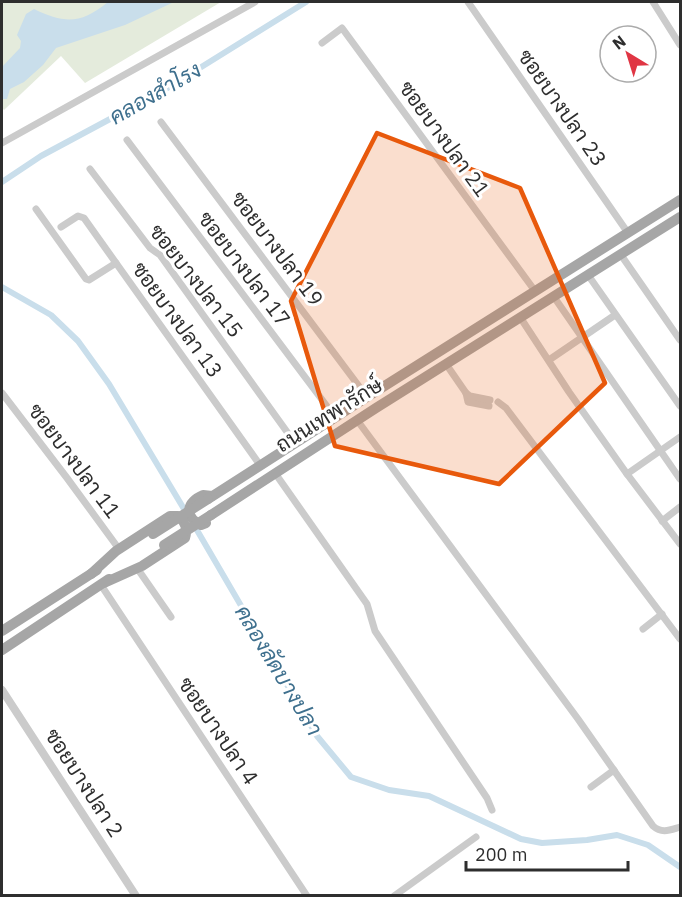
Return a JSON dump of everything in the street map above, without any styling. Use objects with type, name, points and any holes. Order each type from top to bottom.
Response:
[{"type":"main road","name":"ถนนเทพารักษ์","points":[[2,630],[367,396],[681,200]]},
{"type":"main road","name":"ถนนเทพารักษ์","points":[[2,650],[357,420],[681,218]]},
{"type":"main road","points":[[210,498],[207,494],[199,496],[191,502],[189,511],[196,523],[201,525],[213,519],[213,514]]},
{"type":"main road","points":[[91,573],[119,549],[170,516],[178,516],[184,522],[186,530],[184,538],[137,568],[102,584]]},
{"type":"street","points":[[2,143],[255,2]]},
{"type":"street","name":"ซอยบางปลา 23","points":[[468,2],[628,232]]},
{"type":"street","points":[[652,2],[681,45]]},
{"type":"street","name":"ซอยบางปลา 21","points":[[322,43],[342,28],[535,291]]},
{"type":"street","name":"ซอยบางปลา 19","points":[[160,122],[367,396]]},
{"type":"street","name":"ซอยบางปลา 17","points":[[127,140],[335,417]]},
{"type":"street","name":"ซอยบางปลา 15","points":[[90,169],[150,249],[160,255],[294,443]]},
{"type":"street","name":"ซอยบางปลา 13","points":[[36,209],[86,279],[89,280],[116,263],[260,465]]},
{"type":"street","points":[[61,227],[78,216],[84,218],[116,263]]},
{"type":"street","points":[[621,255],[681,339]]},
{"type":"street","points":[[588,275],[681,406]]},
{"type":"street","points":[[554,297],[681,479]]},
{"type":"street","points":[[549,360],[615,315]]},
{"type":"street","points":[[520,317],[627,474],[681,544]]},
{"type":"street","points":[[446,364],[466,393],[468,402],[490,403],[506,408],[681,639]]},
{"type":"street","name":"ซอยบางปลา 11","points":[[2,393],[119,549]]},
{"type":"street","points":[[357,420],[657,830],[665,832],[681,827]]},
{"type":"street","points":[[627,474],[681,437]]},
{"type":"street","points":[[275,473],[364,600],[375,631],[487,798],[492,810]]},
{"type":"street","points":[[662,520],[681,507]]},
{"type":"street","points":[[137,568],[171,617]]},
{"type":"street","name":"ซอยบางปลา 4","points":[[102,584],[307,896]]},
{"type":"street","points":[[643,629],[662,614]]},
{"type":"street","name":"ซอยบางปลา 2","points":[[2,690],[136,896]]},
{"type":"street","points":[[591,786],[614,770]]},
{"type":"street","points":[[394,896],[476,837]]},
{"type":"highlighted area","points":[[377,133],[520,188],[605,383],[499,484],[335,446],[291,301]]},
{"type":"green space","points":[[2,2],[221,2],[85,83],[61,56],[4,110],[2,108]]},
{"type":"water","points":[[108,2],[174,2],[125,25],[56,48],[43,65],[24,82],[10,89],[7,99],[2,99],[2,67],[20,48],[21,41],[17,35],[26,14],[34,9],[64,19],[81,18]]},
{"type":"waterway","name":"คลองสำโรง","points":[[2,182],[41,156],[166,89],[306,2]]},
{"type":"waterway","name":"คลองลัดบางปลา","points":[[2,287],[51,315],[78,341],[109,384],[187,514]]},
{"type":"waterway","name":"คลองลัดบางปลา","points":[[194,525],[317,736],[351,777],[389,790],[429,796],[521,839],[542,843],[617,835],[648,845],[680,867]]}]
